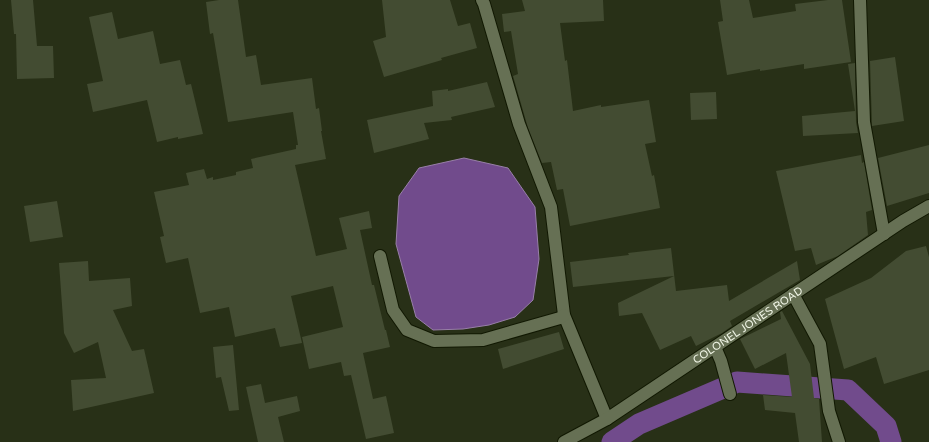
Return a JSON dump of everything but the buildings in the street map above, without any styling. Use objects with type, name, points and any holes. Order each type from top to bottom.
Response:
[{"type":"street","points":[[482,0],[519,124],[551,207],[564,315],[607,419]]},
{"type":"street","points":[[860,0],[864,122],[884,234]]},
{"type":"street","name":"COLONEL JONES ROAD","points":[[564,442],[607,419],[903,221],[929,206]]},
{"type":"street","points":[[380,256],[393,310],[407,330],[434,341],[483,340],[560,318],[564,315]]},
{"type":"street","points":[[793,294],[820,344],[829,411],[839,442]]},
{"type":"street","points":[[715,347],[721,361],[730,394]]},
{"type":"shaded area","points":[[464,158],[508,168],[535,207],[539,259],[533,300],[515,317],[489,325],[463,329],[433,330],[416,317],[396,244],[399,196],[419,168]]},
{"type":"waterway","points":[[612,442],[639,424],[737,382],[848,390],[886,426],[891,442]]}]
